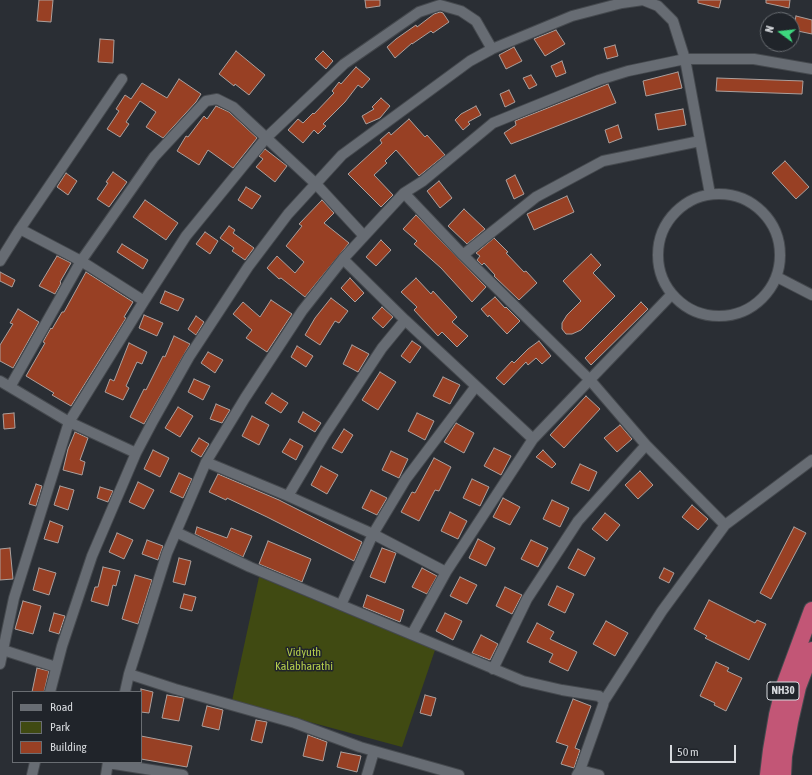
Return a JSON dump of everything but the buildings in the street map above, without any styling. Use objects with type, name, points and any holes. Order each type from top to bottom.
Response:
[{"type":"highway","name":"NH30","points":[[768,775],[778,709],[785,683],[812,610]]},
{"type":"highway","name":"NH30","points":[[783,775],[784,756],[798,687],[812,650]]},
{"type":"street","points":[[50,691],[62,646],[92,556],[136,453],[189,357],[248,266],[288,214],[342,156],[470,61],[492,49],[572,16],[622,3],[643,0],[658,6],[673,21],[685,59],[710,194]]},
{"type":"street","points":[[0,664],[1,648],[14,598],[69,422],[144,300],[186,236],[266,138],[344,64],[419,12],[440,4],[461,12],[476,21],[492,49]]},
{"type":"street","points":[[125,691],[129,674],[167,553],[206,462],[272,354],[302,311],[343,259],[404,193],[423,181],[493,123],[599,80],[628,71],[685,59],[754,59],[812,69]]},
{"type":"street","points":[[0,261],[20,229],[122,79]]},
{"type":"street","points":[[10,387],[81,261],[154,157],[206,101],[217,98],[233,107],[316,184],[364,236]]},
{"type":"street","points":[[463,256],[536,197],[603,161],[700,141]]},
{"type":"street","points":[[404,193],[463,256],[590,380],[646,445],[725,525]]},
{"type":"street","points":[[710,194],[737,196],[753,204],[767,216],[776,232],[780,245],[780,259],[776,277],[768,293],[754,305],[742,312],[729,316],[711,316],[685,306],[672,294],[663,278],[658,260],[662,233],[671,217],[677,210],[692,200],[710,194]]},
{"type":"street","points":[[20,229],[81,261],[144,300]]},
{"type":"street","points":[[343,259],[405,320],[532,439]]},
{"type":"street","points":[[776,277],[812,295]]},
{"type":"street","points":[[412,634],[446,572],[532,439],[672,294]]},
{"type":"street","points":[[288,496],[325,434],[382,348],[405,320]]},
{"type":"street","points":[[0,381],[69,422],[136,453]]},
{"type":"street","points":[[341,605],[373,534],[406,479],[476,386]]},
{"type":"street","points":[[493,669],[526,599],[578,521],[646,445]]},
{"type":"street","points":[[599,775],[578,772],[604,701],[662,610],[725,525],[812,460]]},
{"type":"street","points":[[206,462],[288,496],[373,534],[446,572]]},
{"type":"street","points":[[176,532],[250,567],[523,681],[562,690],[599,696],[604,701]]},
{"type":"street","points":[[1,648],[56,667]]},
{"type":"street","points":[[129,674],[295,723],[374,751],[454,774]]},
{"type":"street","points":[[367,775],[374,751]]},
{"type":"street","points":[[32,775],[35,763]]},
{"type":"street","points":[[106,775],[108,763],[182,775]]},
{"type":"green space","name":"Vidyuth Kalabharathi","points":[[259,577],[435,650],[402,747],[232,701]]}]
